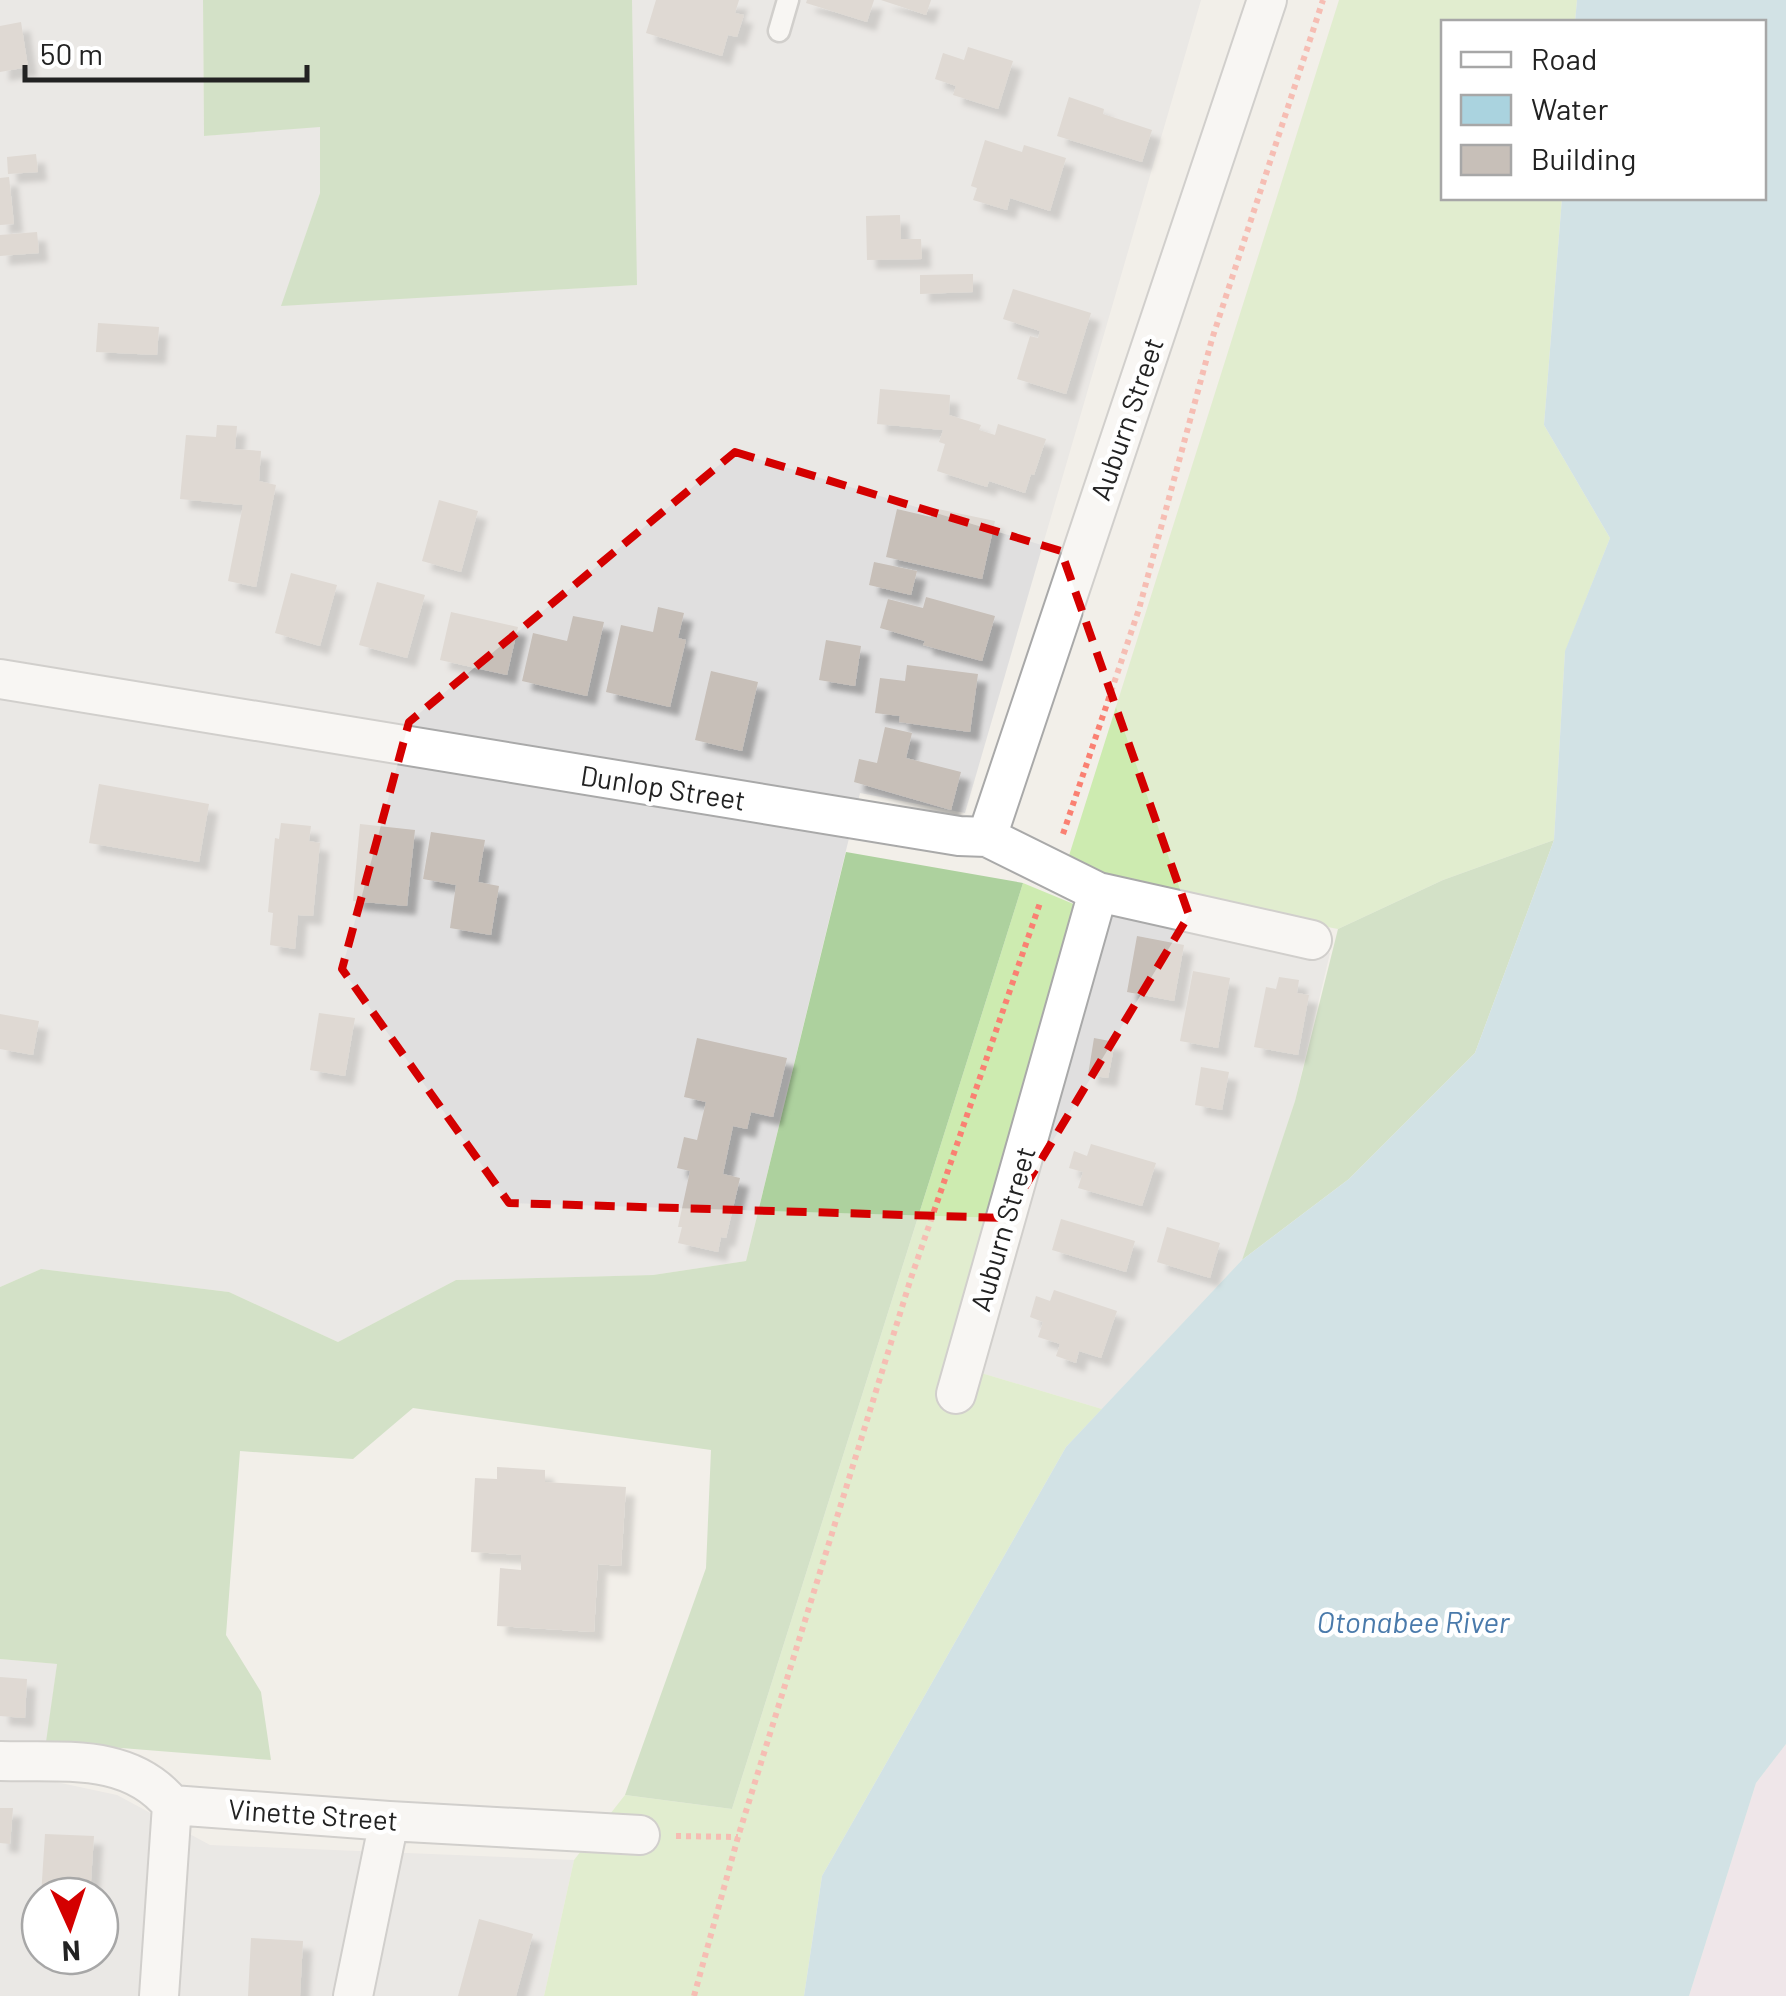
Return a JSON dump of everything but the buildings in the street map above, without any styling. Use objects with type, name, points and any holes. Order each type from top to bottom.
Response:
[{"type":"street","name":"Auburn Street","points":[[986,837],[1268,0]]},
{"type":"street","name":"Dunlop Street","points":[[2,679],[940,833],[986,837],[1098,892],[1312,940]]},
{"type":"street","name":"Auburn Street","points":[[956,1394],[1098,892]]},
{"type":"street","points":[[0,1761],[110,1764],[142,1776],[172,1804],[160,1996]]},
{"type":"street","name":"Vinette Street","points":[[172,1804],[389,1822],[640,1836]]},
{"type":"street","points":[[353,1996],[389,1822]]},
{"type":"lane","points":[[779,32],[788,0]]},
{"type":"path","points":[[694,1996],[738,1836],[911,1278],[1139,609],[1212,339],[1323,0]]},
{"type":"path","points":[[640,1836],[738,1836]]},
{"type":"highlighted area","points":[[735,452],[1061,551],[1189,915],[1006,1218],[509,1203],[342,969],[409,722]]},
{"type":"shaded area","points":[[0,0],[203,0],[204,136],[320,126],[320,193],[282,305],[636,285],[632,0],[1201,0],[965,813],[860,793],[746,1261],[653,1275],[456,1280],[338,1342],[229,1292],[41,1269],[0,1287]]},
{"type":"shaded area","points":[[1111,910],[1330,953],[1295,1101],[1242,1260],[1102,1409],[978,1372]]},
{"type":"shaded area","points":[[0,1659],[57,1664],[42,1779],[117,1795],[210,1845],[574,1860],[544,1996],[0,1996]]},
{"type":"shaded area","points":[[1786,1744],[1786,1996],[1689,1996],[1756,1783]]},
{"type":"green space","points":[[203,0],[632,0],[637,285],[281,306],[320,193],[320,127],[204,136]]},
{"type":"green space","points":[[1339,0],[1577,0],[1575,20],[1441,20],[1441,200],[1562,200],[1544,425],[1610,538],[1565,652],[1554,840],[1443,880],[1338,929],[1110,886],[1067,862]]},
{"type":"green space","points":[[1554,840],[1475,1053],[1349,1179],[1242,1260],[1295,1101],[1338,929],[1443,880]]},
{"type":"green space","points":[[846,852],[1023,883],[732,1809],[625,1795],[706,1568],[711,1450],[413,1408],[353,1459],[240,1451],[226,1635],[261,1692],[271,1760],[46,1742],[57,1664],[0,1659],[0,1287],[41,1269],[229,1292],[338,1342],[456,1280],[653,1275],[746,1261]]},
{"type":"green space","points":[[1023,883],[1076,905],[978,1372],[1102,1409],[1066,1447],[822,1876],[804,1996],[544,1996],[574,1860],[625,1795],[732,1809]]},
{"type":"water","name":"Otonabee River","points":[[1577,0],[1786,0],[1786,1744],[1756,1783],[1689,1996],[804,1996],[822,1876],[1066,1447],[1242,1260],[1349,1179],[1475,1053],[1554,840],[1565,651],[1610,538],[1544,425],[1562,200],[1766,200],[1766,20],[1575,20]]}]
